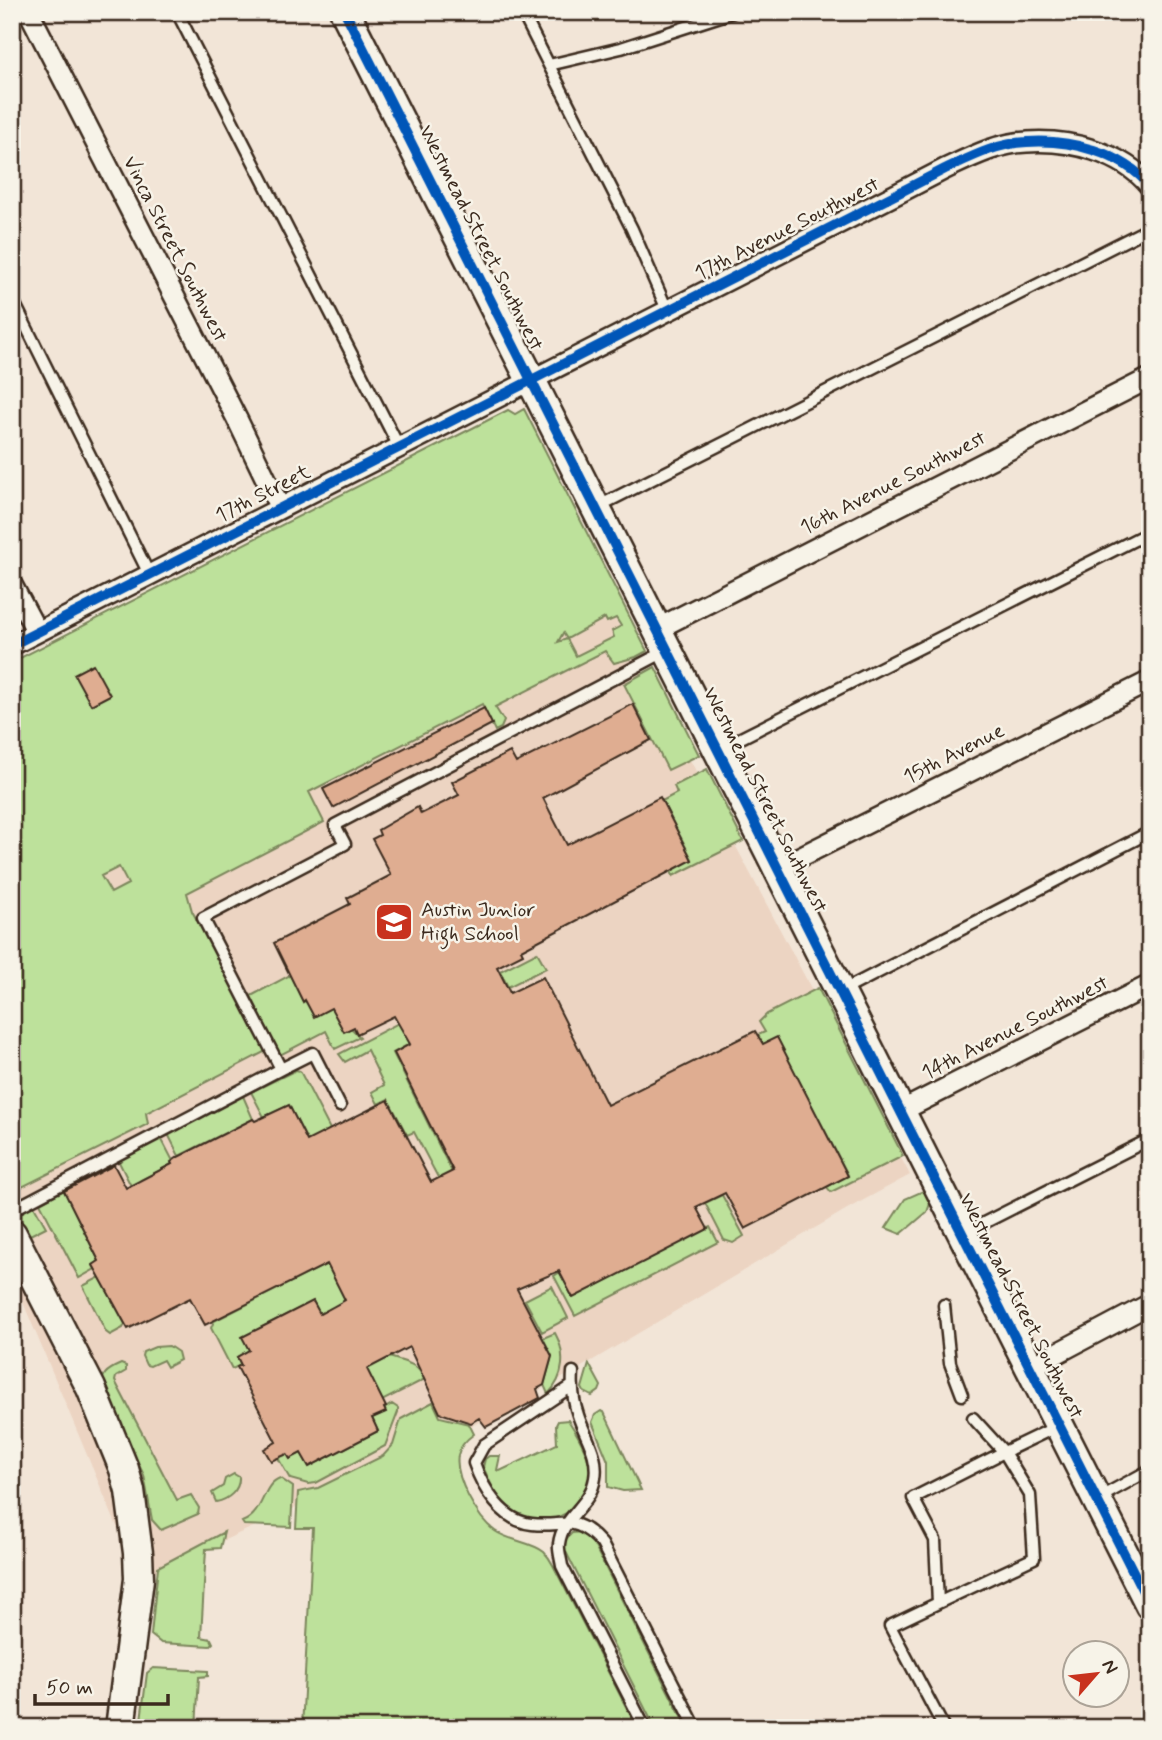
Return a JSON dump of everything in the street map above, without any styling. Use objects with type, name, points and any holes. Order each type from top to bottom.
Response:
[{"type":"street","name":"Vinca Street Southwest","points":[[29,12],[237,419],[279,508]]},
{"type":"street","name":"Westmead Street Southwest","points":[[345,12],[1150,1605]]},
{"type":"street","name":"17th Avenue Southwest","points":[[532,382],[945,169],[984,152],[1026,142],[1069,144],[1110,157],[1150,186]]},
{"type":"street","name":"16th Avenue Southwest","points":[[662,640],[1150,378]]},
{"type":"street","name":"17th Street","points":[[12,645],[532,382]]},
{"type":"street","points":[[12,585],[37,632]]},
{"type":"street","name":"15th Avenue","points":[[778,868],[1150,681]]},
{"type":"street","name":"14th Avenue Southwest","points":[[901,1111],[1150,985]]},
{"type":"street","points":[[12,1234],[91,1388],[124,1469],[130,1492],[139,1579],[120,1728]]},
{"type":"street","points":[[1031,1367],[1150,1304]]},
{"type":"lane","points":[[177,12],[399,447]]},
{"type":"lane","points":[[522,12],[632,229],[668,312]]},
{"type":"lane","points":[[549,65],[621,48],[733,12]]},
{"type":"lane","points":[[1136,12],[1150,16]]},
{"type":"lane","points":[[596,508],[1150,229]]},
{"type":"lane","points":[[12,298],[149,574]]},
{"type":"lane","points":[[718,750],[1150,532]]},
{"type":"lane","points":[[281,1069],[203,918],[345,844],[335,825],[662,640]]},
{"type":"lane","points":[[841,991],[1150,832]]},
{"type":"lane","points":[[12,1210],[313,1053],[340,1106]]},
{"type":"lane","points":[[964,1233],[1150,1139]]},
{"type":"lane","points":[[944,1305],[950,1363],[962,1395]]},
{"type":"lane","points":[[573,1372],[572,1386],[578,1415],[595,1456],[596,1478],[589,1499],[566,1522],[558,1545],[562,1566],[645,1728]]},
{"type":"lane","points":[[572,1386],[484,1445],[474,1464],[481,1485],[495,1503],[512,1517],[531,1524],[566,1522],[590,1531],[602,1544],[696,1728]]},
{"type":"lane","points":[[943,1728],[890,1626],[1034,1558],[1030,1494],[1004,1452],[973,1418]]},
{"type":"lane","points":[[938,1603],[935,1541],[913,1498],[1060,1425]]},
{"type":"lane","points":[[1097,1499],[1150,1470]]},
{"type":"shaded area","name":"Austin Junior High School","points":[[511,422],[910,1175],[847,1209],[573,1372],[455,1435],[139,1579],[12,1276],[12,675]]},
{"type":"green space","points":[[524,409],[647,651],[614,663],[605,651],[495,707],[504,721],[501,728],[495,731],[482,704],[309,792],[324,822],[187,893],[192,911],[241,999],[266,1051],[146,1113],[148,1124],[12,1192],[12,662],[508,410],[515,414]],"holes":[[[605,618],[607,622],[616,618],[621,626],[612,631],[614,637],[576,656],[567,639]],[[563,633],[567,639],[558,642]],[[119,867],[128,884],[111,893],[101,876]]]},
{"type":"green space","points":[[655,667],[699,755],[668,770],[624,684]]},
{"type":"green space","points":[[707,769],[743,841],[673,876],[671,871],[692,859],[662,801],[677,793],[674,786]]},
{"type":"green space","points":[[537,952],[546,968],[508,987],[500,971]]},
{"type":"green space","points":[[290,975],[303,1001],[331,1008],[360,1037],[335,1049],[326,1031],[280,1055],[251,996]]},
{"type":"green space","points":[[818,988],[903,1156],[831,1192],[827,1187],[848,1175],[777,1038],[762,1045],[758,1035],[765,1032],[759,1022],[767,1014]]},
{"type":"green space","points":[[406,1019],[416,1040],[393,1053],[456,1180],[443,1187],[414,1132],[407,1135],[388,1099],[378,1104],[372,1092],[384,1085],[367,1050],[345,1062],[339,1054]]},
{"type":"green space","points":[[296,1070],[300,1071],[349,1166],[354,1233],[289,1105],[264,1117],[251,1092]]},
{"type":"green space","points":[[243,1096],[253,1119],[179,1156],[168,1134]]},
{"type":"green space","points":[[161,1138],[173,1161],[141,1180],[155,1208],[145,1214],[118,1160]]},
{"type":"green space","points":[[64,1190],[99,1261],[93,1265],[95,1269],[79,1278],[40,1203]]},
{"type":"green space","points":[[923,1191],[931,1201],[927,1212],[901,1234],[886,1228],[905,1199]]},
{"type":"green space","points":[[722,1195],[744,1236],[733,1243],[724,1240],[705,1203]]},
{"type":"green space","points":[[33,1204],[46,1227],[30,1235],[21,1215],[22,1211]]},
{"type":"green space","points":[[710,1227],[718,1242],[575,1316],[554,1276],[560,1272],[573,1298]]},
{"type":"green space","points":[[327,1264],[378,1363],[389,1357],[406,1362],[418,1369],[425,1379],[380,1402],[331,1308],[320,1314],[313,1301],[243,1337],[249,1350],[237,1357],[241,1365],[232,1369],[211,1328],[214,1321]]},
{"type":"green space","points":[[100,1277],[125,1324],[110,1335],[83,1286]]},
{"type":"green space","points":[[552,1286],[568,1318],[542,1332],[525,1300]]},
{"type":"green space","points":[[555,1333],[561,1349],[562,1365],[558,1380],[548,1394],[544,1385],[552,1356],[543,1338]]},
{"type":"green space","points":[[169,1346],[178,1352],[180,1360],[167,1367],[163,1360],[146,1365],[143,1352],[155,1347]]},
{"type":"green space","points":[[121,1364],[126,1366],[126,1371],[116,1377],[115,1381],[177,1500],[191,1495],[199,1508],[198,1514],[161,1530],[152,1520],[144,1475],[102,1392],[105,1374]]},
{"type":"green space","points":[[589,1364],[601,1386],[592,1396],[582,1388]]},
{"type":"green space","points":[[433,1402],[440,1417],[469,1424],[474,1434],[460,1449],[458,1464],[463,1485],[474,1507],[495,1531],[539,1549],[548,1556],[637,1728],[302,1728],[313,1528],[296,1528],[298,1492],[318,1488],[383,1456],[393,1445],[401,1419]]},
{"type":"green space","points":[[392,1404],[398,1408],[398,1412],[385,1446],[316,1483],[308,1484],[290,1479],[278,1458],[287,1454],[290,1459],[301,1453],[309,1467],[378,1431],[372,1418],[385,1412],[384,1409]]},
{"type":"green space","points":[[604,1412],[641,1490],[623,1491],[608,1487],[608,1461],[592,1422],[595,1415]]},
{"type":"green space","points":[[568,1420],[580,1439],[590,1468],[588,1489],[581,1501],[560,1516],[546,1520],[533,1520],[508,1509],[497,1495],[483,1467],[485,1459],[489,1456],[500,1456],[497,1470],[500,1471],[557,1444],[556,1425],[558,1421]]},
{"type":"green space","points":[[234,1474],[239,1477],[235,1490],[229,1497],[216,1502],[212,1493]]},
{"type":"green space","points":[[280,1478],[293,1487],[291,1527],[244,1525],[242,1522],[255,1512],[269,1487]]},
{"type":"green space","points":[[224,1532],[220,1548],[206,1549],[201,1637],[211,1639],[213,1643],[210,1646],[161,1643],[151,1635],[158,1567]]},
{"type":"green space","points":[[582,1532],[590,1537],[687,1728],[655,1728],[565,1550],[565,1540],[572,1533]]},
{"type":"green space","points":[[153,1668],[208,1671],[208,1676],[199,1677],[196,1728],[140,1728],[147,1673]]},
{"type":"building","points":[[93,664],[110,695],[91,705],[74,674]]},
{"type":"building","name":"Austin Junior High School","points":[[633,704],[651,740],[543,798],[567,845],[660,797],[692,860],[521,950],[523,954],[497,967],[510,993],[543,977],[607,1105],[755,1031],[763,1044],[777,1037],[848,1176],[745,1229],[725,1193],[696,1207],[708,1229],[573,1298],[559,1271],[517,1289],[552,1356],[544,1385],[537,1389],[540,1398],[486,1427],[479,1418],[471,1423],[440,1413],[409,1347],[367,1369],[386,1407],[386,1412],[372,1418],[378,1431],[309,1467],[301,1453],[290,1459],[287,1454],[271,1461],[264,1449],[276,1442],[237,1367],[241,1365],[237,1357],[249,1350],[242,1337],[313,1301],[320,1314],[345,1300],[327,1264],[205,1325],[190,1298],[128,1329],[93,1265],[99,1261],[64,1191],[114,1165],[126,1188],[172,1164],[178,1157],[253,1119],[255,1121],[289,1105],[307,1141],[388,1100],[431,1182],[453,1171],[394,1053],[410,1044],[394,1016],[357,1034],[354,1027],[344,1032],[331,1008],[314,1017],[305,1000],[303,1002],[274,943],[350,904],[347,898],[391,875],[372,839],[380,835],[378,830],[418,807],[421,814],[459,795],[452,782],[510,752],[516,763]]},
{"type":"building","points":[[484,708],[492,724],[333,808],[323,789]]},
{"type":"cycle path","points":[[345,12],[1150,1605]]},
{"type":"cycle path","points":[[12,645],[975,155],[1016,143],[1043,142],[1077,146],[1094,150],[1125,164],[1150,186]]},
{"type":"place","name":"Austin Junior High School","points":[[394,922]]}]
